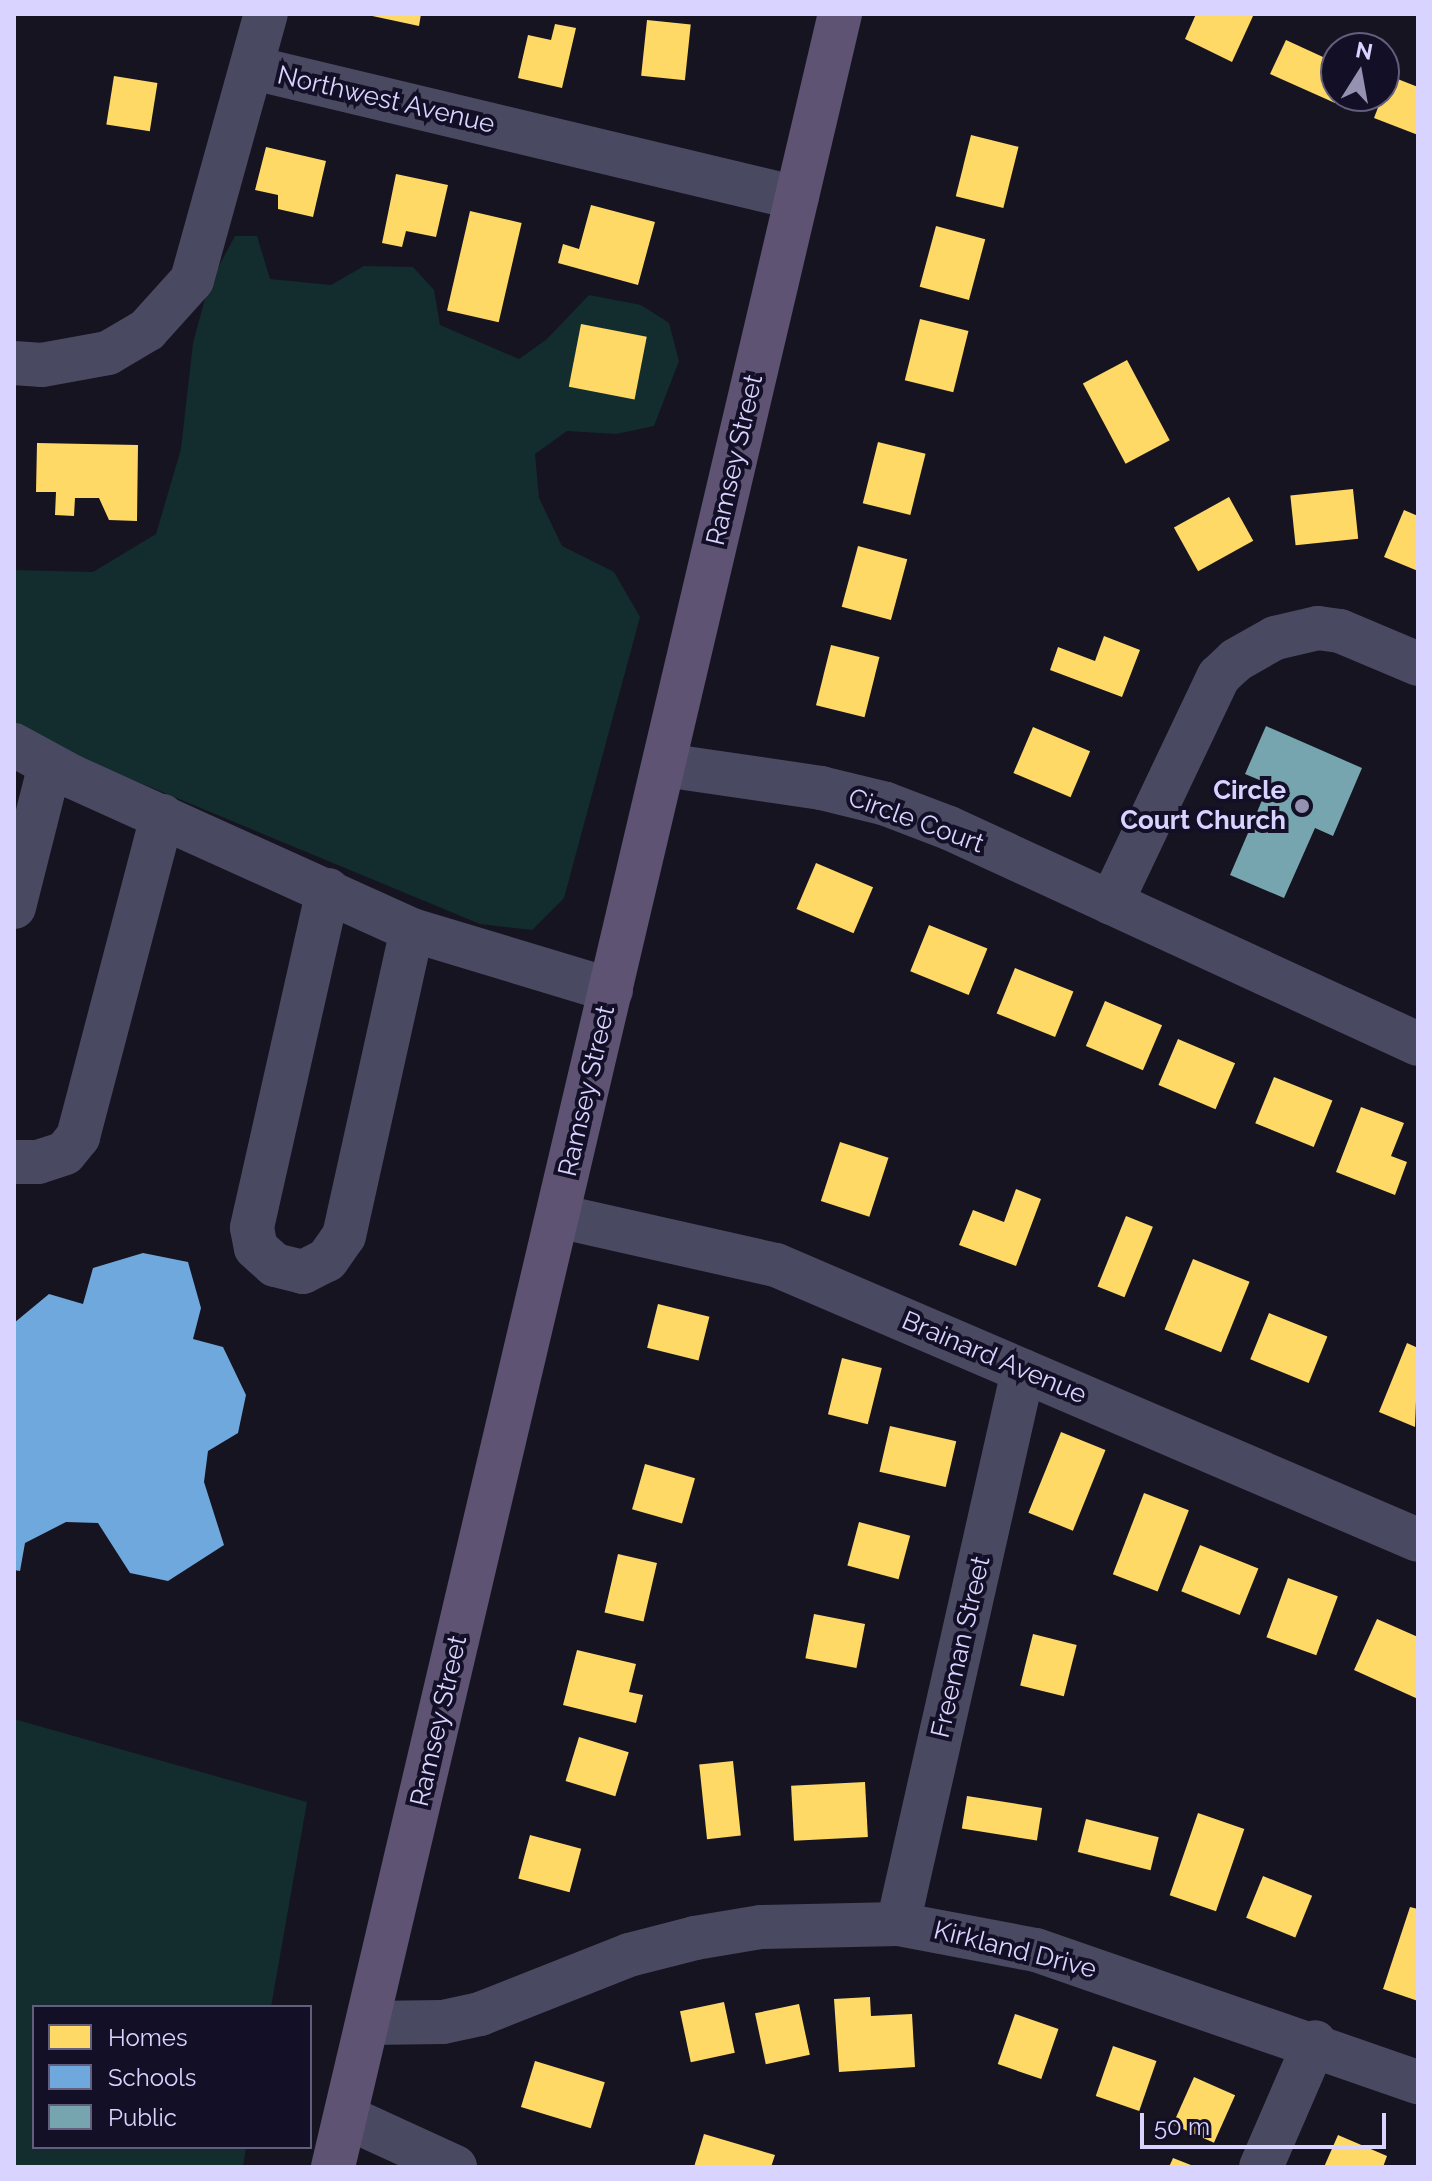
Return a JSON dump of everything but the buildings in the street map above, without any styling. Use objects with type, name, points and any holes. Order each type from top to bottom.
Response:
[{"type":"main road","name":"Ramsey Street","points":[[333,2167],[840,14]]},
{"type":"street","points":[[253,68],[266,14]]},
{"type":"street","name":"Northwest Avenue","points":[[14,363],[42,365],[98,356],[164,315],[201,260],[253,68],[797,198]]},
{"type":"street","points":[[1111,903],[1219,676],[1236,660],[1275,638],[1318,628],[1364,640],[1418,664]]},
{"type":"street","points":[[14,907],[32,755],[412,930],[611,990]]},
{"type":"street","name":"Circle Court","points":[[664,765],[821,788],[886,804],[1418,1044]]},
{"type":"street","points":[[14,1162],[38,1162],[65,1153],[78,1137],[162,816]]},
{"type":"street","points":[[328,890],[252,1228],[256,1248],[275,1265],[303,1272],[327,1260],[344,1236],[412,930]]},
{"type":"street","name":"Brainard Avenue","points":[[558,1216],[776,1265],[1418,1540]]},
{"type":"street","name":"Freeman Street","points":[[898,1924],[1023,1371]]},
{"type":"street","name":"Kirkland Drive","points":[[368,2023],[443,2022],[480,2014],[629,1955],[695,1938],[788,1925],[898,1924],[1036,1950],[1315,2042],[1418,2082]]},
{"type":"street","points":[[1261,2167],[1315,2042]]},
{"type":"street","points":[[346,2117],[455,2167]]},
{"type":"green space","points":[[235,236],[257,236],[270,279],[331,285],[364,266],[413,267],[434,290],[440,325],[519,359],[547,339],[589,295],[641,305],[669,323],[679,361],[654,426],[616,434],[567,431],[535,454],[539,498],[562,546],[614,572],[640,617],[564,898],[532,930],[480,924],[49,745],[14,722],[14,570],[93,572],[156,534],[181,449],[193,343],[209,284]]},
{"type":"green space","points":[[14,1719],[307,1802],[271,2005],[32,2005],[32,2149],[246,2149],[243,2167],[14,2167]]},
{"type":"place","name":"Circle Court Church","points":[[1302,806]]}]
